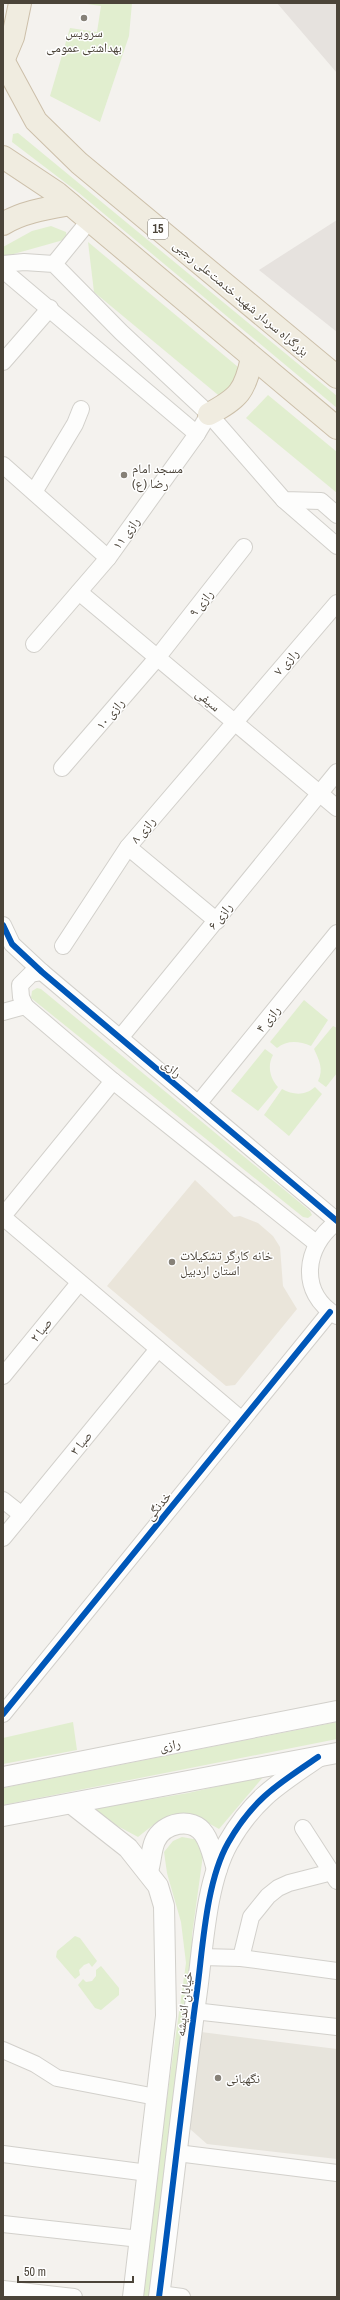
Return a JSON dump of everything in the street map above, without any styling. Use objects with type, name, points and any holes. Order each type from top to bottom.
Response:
[{"type":"highway","points":[[3,60],[13,37],[20,3]]},
{"type":"highway","name":"بزرگراه سردار شهید خدمت‌علی رجبی","points":[[3,60],[36,120],[76,160],[337,377]]},
{"type":"highway","points":[[3,158],[70,204],[337,428]]},
{"type":"highway","points":[[3,224],[10,220],[48,208],[70,204]]},
{"type":"highway","points":[[209,414],[231,402],[247,382],[252,358]]},
{"type":"street","points":[[54,264],[90,221]]},
{"type":"street","points":[[3,264],[24,262],[54,264],[121,332],[209,414],[284,500],[337,546]]},
{"type":"street","points":[[3,270],[50,308],[197,434]]},
{"type":"street","points":[[3,362],[50,308]]},
{"type":"street","points":[[34,492],[75,424],[82,409]]},
{"type":"street","name":"رازی ۱۱","points":[[34,644],[108,558],[197,434],[209,414]]},
{"type":"street","points":[[3,466],[108,558]]},
{"type":"street","points":[[284,500],[321,501],[337,515]]},
{"type":"street","name":"رازی ۹","points":[[157,658],[244,547]]},
{"type":"street","name":"سیفی","points":[[79,592],[337,808]]},
{"type":"street","name":"رازی ۷","points":[[234,722],[337,603]]},
{"type":"street","name":"رازی ۱۰","points":[[62,768],[157,658]]},
{"type":"street","name":"رازی ۸","points":[[63,946],[128,847],[234,722]]},
{"type":"street","name":"رازی ۶","points":[[120,1038],[321,794],[337,772]]},
{"type":"street","points":[[128,847],[217,921]]},
{"type":"street","name":"رازی","points":[[3,925],[12,944],[42,972],[337,1221]]},
{"type":"street","name":"رازی ۴","points":[[198,1104],[337,933]]},
{"type":"street","points":[[42,972],[31,974],[20,985],[21,997],[25,1006],[112,1081],[316,1243]]},
{"type":"street","points":[[3,1012],[25,1006]]},
{"type":"street","points":[[112,1081],[3,1217],[242,1420]]},
{"type":"street","points":[[334,1314],[318,1298],[311,1280],[310,1261],[316,1243],[337,1221]]},
{"type":"street","name":"صبا ۲","points":[[3,1376],[79,1283]]},
{"type":"street","name":"خدنگی","points":[[3,1714],[242,1420],[334,1314]]},
{"type":"street","name":"صبا ۳","points":[[3,1538],[158,1349]]},
{"type":"street","points":[[3,1500],[22,1515]]},
{"type":"street","name":"رازی","points":[[3,1778],[337,1711]]},
{"type":"street","points":[[3,1816],[328,1755]]},
{"type":"street","name":"خیابان اندیشه","points":[[160,2296],[201,1957],[217,1869],[227,1844],[245,1816],[268,1791],[328,1755]]},
{"type":"street","name":"خیابان اندیشه","points":[[72,1804],[128,1848],[148,1871],[158,1886],[164,1906],[166,2016],[133,2297]]},
{"type":"street","points":[[148,1871],[156,1840],[169,1826],[182,1823],[195,1826],[203,1832],[217,1869]]},
{"type":"street","points":[[241,1958],[251,1917],[268,1896],[278,1888],[288,1883],[334,1877],[303,1828]]},
{"type":"street","points":[[201,1957],[241,1958],[337,1971]]},
{"type":"street","points":[[194,2012],[337,2028]]},
{"type":"street","points":[[3,2050],[35,2064],[57,2078],[156,2097]]},
{"type":"street","points":[[177,2153],[337,2173]]},
{"type":"street","points":[[3,2154],[148,2173]]},
{"type":"street","points":[[3,2224],[140,2239]]},
{"type":"street","points":[[3,2289],[74,2297]]},
{"type":"street","points":[[160,2296],[182,2297]]},
{"type":"shaded area","points":[[277,3],[337,3],[337,73]]},
{"type":"shaded area","points":[[337,220],[337,332],[259,270]]},
{"type":"shaded area","points":[[195,1180],[234,1217],[240,1216],[258,1223],[273,1236],[280,1247],[283,1286],[297,1309],[235,1385],[226,1386],[107,1286]]},
{"type":"shaded area","points":[[201,2032],[337,2049],[337,2159],[207,2144],[190,2129]]},
{"type":"green space","points":[[80,3],[132,3],[129,36],[100,122],[50,96],[70,28],[97,32],[101,6]]},
{"type":"green space","points":[[18,133],[337,396],[337,408],[79,193],[12,142],[13,134]]},
{"type":"green space","points":[[51,226],[66,232],[67,239],[3,257],[3,247],[32,231]]},
{"type":"green space","points":[[88,242],[244,372],[223,399],[94,292]]},
{"type":"green space","points":[[268,395],[337,452],[337,493],[246,418]]},
{"type":"green space","points":[[37,988],[41,989],[310,1211],[312,1215],[308,1218],[303,1217],[31,998],[32,991]]},
{"type":"green space","points":[[304,1000],[328,1020],[311,1046],[293,1042],[281,1045],[277,1048],[270,1042]]},
{"type":"green space","points":[[333,1026],[337,1028],[337,1073],[326,1087],[318,1081],[321,1069],[314,1049]]},
{"type":"green space","points":[[265,1049],[273,1055],[270,1063],[270,1072],[278,1087],[258,1111],[231,1091]]},
{"type":"green space","points":[[315,1087],[322,1094],[289,1136],[264,1115],[282,1089],[299,1094],[307,1092]]},
{"type":"green space","points":[[73,1722],[77,1750],[3,1764],[3,1738]]},
{"type":"green space","points":[[337,1722],[337,1739],[3,1805],[3,1788]]},
{"type":"green space","points":[[264,1776],[219,1829],[195,1817],[185,1814],[176,1814],[159,1821],[138,1837],[88,1810],[188,1793]]},
{"type":"green space","points":[[182,1837],[199,1840],[203,1855],[192,1935],[192,1966],[151,2297],[143,2297],[160,2147],[186,1963],[181,1922],[167,1873],[164,1852],[173,1841]]},
{"type":"green space","points":[[75,1936],[80,1938],[97,1961],[92,1967],[89,1963],[84,1965],[79,1970],[80,1975],[75,1979],[56,1957],[57,1951]]},
{"type":"green space","points":[[101,1966],[119,1988],[119,1995],[101,2010],[95,2008],[78,1985],[83,1979],[86,1982],[92,1981],[96,1976],[96,1970]]},
{"type":"cycle path","points":[[3,925],[12,944],[42,972],[337,1221]]},
{"type":"cycle path","points":[[3,1714],[330,1312]]},
{"type":"cycle path","points":[[159,2297],[206,1915],[215,1876],[228,1843],[247,1815],[279,1784],[318,1757]]},
{"type":"place","name":"سرویس بهداشتی عمومی","points":[[84,18]]},
{"type":"place","name":"مسجد امام رضا (ع)","points":[[124,475]]},
{"type":"place","name":"خانه کارگر تشکیلات استان اردبیل","points":[[172,1262]]},
{"type":"place","name":"نگهبانی","points":[[218,2078]]}]
